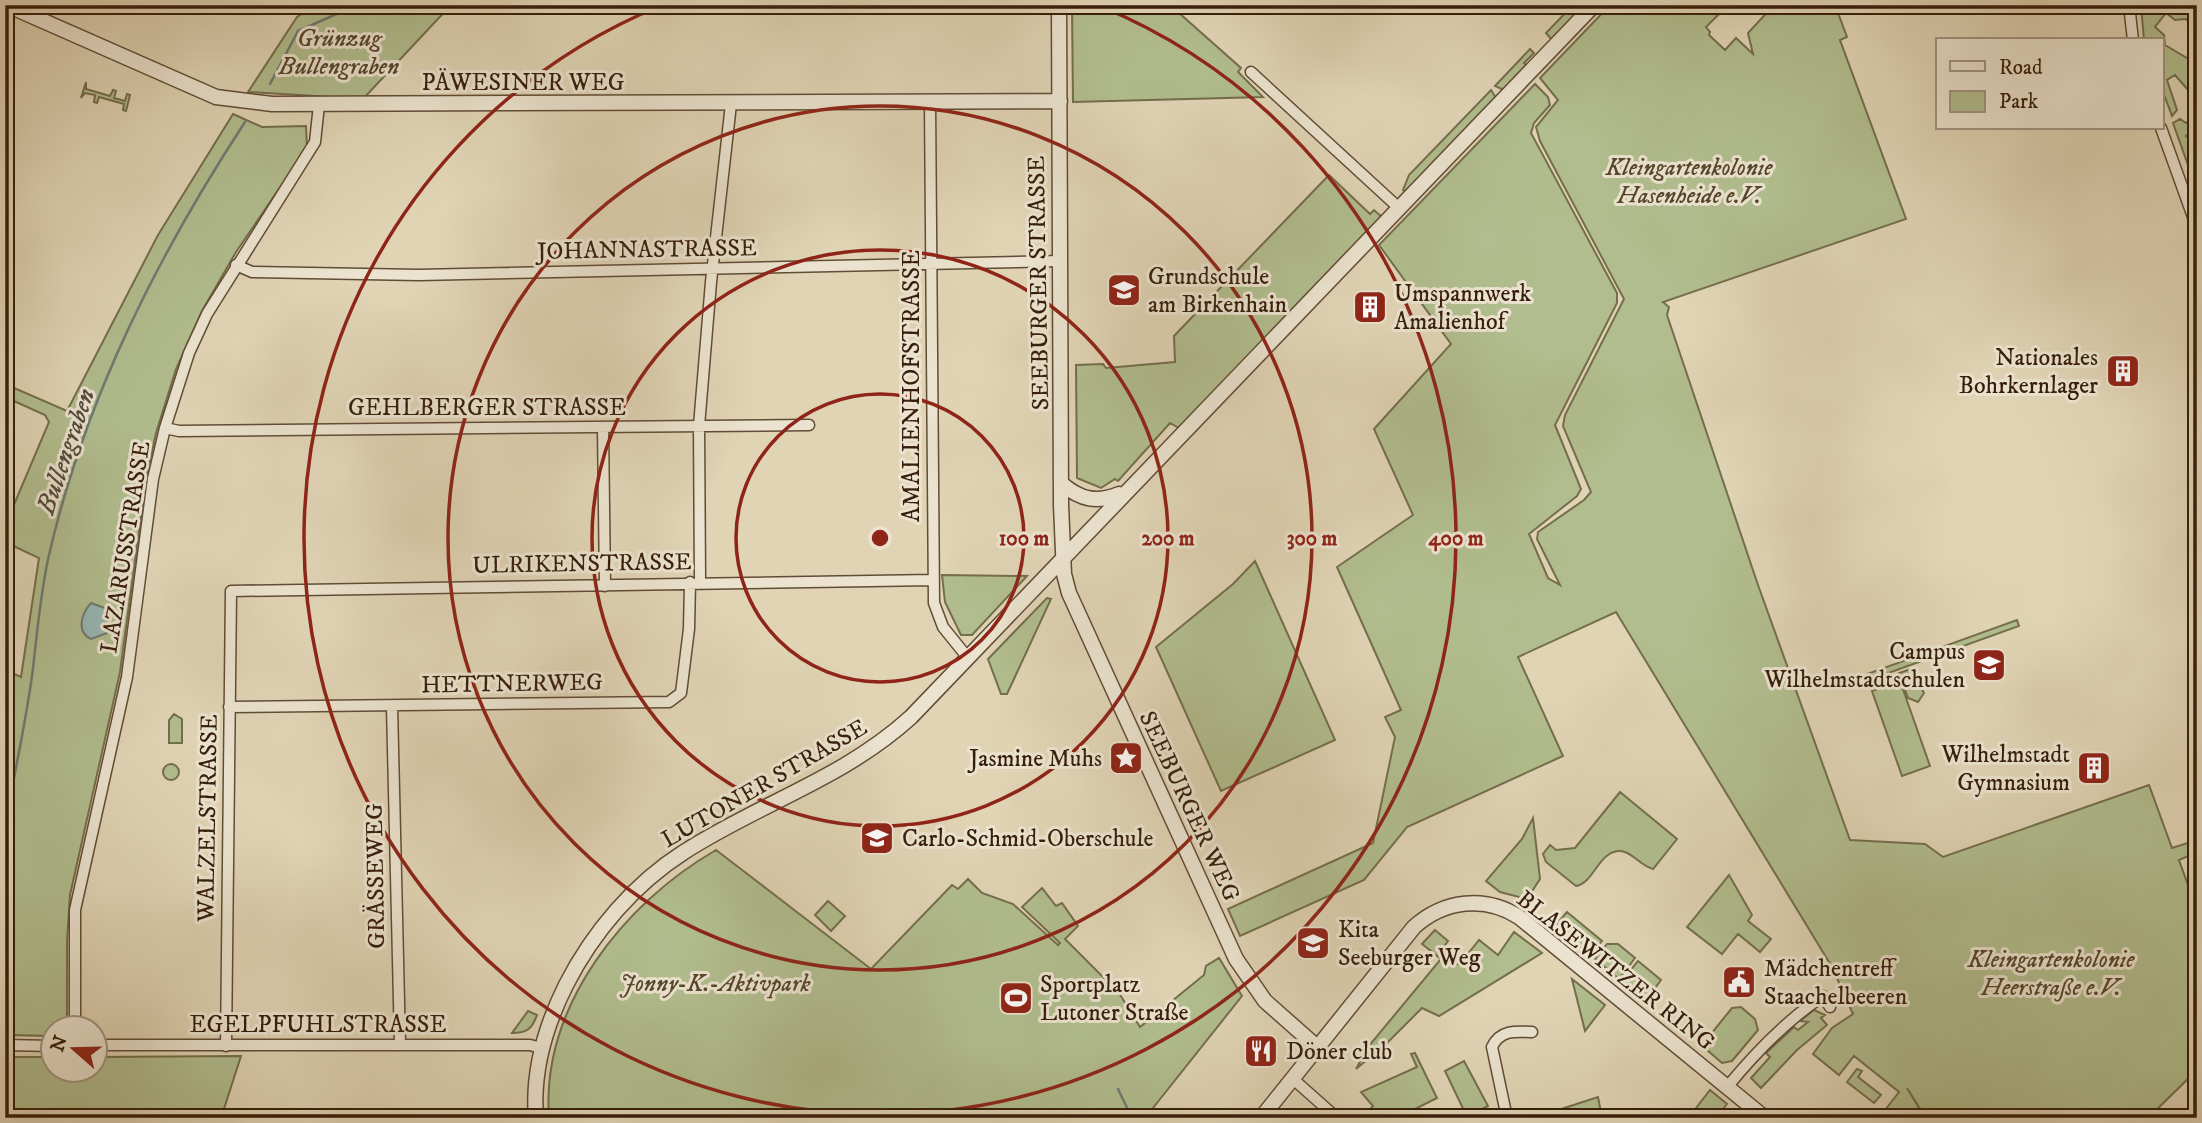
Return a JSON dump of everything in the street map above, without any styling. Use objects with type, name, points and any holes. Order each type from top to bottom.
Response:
[{"type":"street","name":"PÄWESINER WEG","points":[[6,5],[216,97],[271,104],[1060,101]]},
{"type":"street","name":"SEEBURGER STRASSE","points":[[1059,5],[1063,559]]},
{"type":"street","name":"LUTONER STRASSE","points":[[536,1118],[535,1092],[541,1048],[575,967],[602,928],[635,891],[684,852],[861,758],[916,712],[1124,492],[1594,5]]},
{"type":"street","points":[[2129,5],[2133,38]]},
{"type":"street","points":[[1251,72],[1399,208]]},
{"type":"street","name":"AMALIENHOFSTRASSE","points":[[930,103],[934,603],[943,627],[968,658]]},
{"type":"street","name":"HETTNERWEG","points":[[229,707],[669,702],[681,692],[695,582],[699,426],[712,269],[731,104]]},
{"type":"street","name":"LAZARUSSTRASSE","points":[[75,1014],[75,910],[127,677],[153,480],[165,428],[189,353],[236,265],[315,142],[319,105]]},
{"type":"street","points":[[2162,130],[2197,228]]},
{"type":"street","name":"JOHANNASTRASSE","points":[[236,265],[252,272],[419,275],[1061,261]]},
{"type":"street","name":"GEHLBERGER STRASSE","points":[[165,428],[179,431],[809,425]]},
{"type":"street","points":[[603,428],[605,586]]},
{"type":"street","points":[[1062,484],[1082,498],[1095,500],[1124,492]]},
{"type":"street","name":"SEEBURGER WEG","points":[[1063,559],[1069,593],[1230,947],[1265,1001],[1317,1047]]},
{"type":"street","name":"ULRIKENSTRASSE","points":[[231,591],[933,580]]},
{"type":"street","name":"WALZELSTRASSE","points":[[226,1046],[231,591]]},
{"type":"street","name":"GRÄSSEWEG","points":[[392,706],[400,1044]]},
{"type":"street","name":"BLASEWITZER RING","points":[[1261,1118],[1419,923],[1447,907],[1480,903],[1500,907],[1519,917],[1765,1118]]},
{"type":"street","points":[[1728,1086],[1763,1047],[1805,1009],[1823,996],[1830,1007]]},
{"type":"street","points":[[1507,1118],[1492,1047],[1496,1038],[1506,1033],[1532,1032]]},
{"type":"street","name":"EGELPFUHLSTRASSE","points":[[108,1045],[400,1044],[530,1045],[541,1048]]},
{"type":"street","points":[[5,1045],[38,1046]]},
{"type":"street","points":[[1292,1078],[1337,1118]]},
{"type":"green space","name":"Grünzug Bullengraben","points":[[315,5],[451,5],[363,99],[248,92],[297,17]]},
{"type":"green space","points":[[1072,5],[1170,5],[1241,68],[1238,72],[1263,97],[1073,102]]},
{"type":"green space","points":[[1573,5],[1585,5],[1552,40],[1546,33]]},
{"type":"green space","points":[[1610,5],[1710,5],[1719,14],[1706,27],[1709,35],[1725,50],[1736,38],[1753,54],[1748,33],[1774,5],[1835,5],[1847,37],[1840,40],[1906,219],[1663,302],[1669,307],[1667,315],[1758,585],[1850,840],[1925,844],[1943,857],[2149,785],[2172,848],[2197,840],[2197,852],[2179,860],[2197,910],[2197,1070],[2148,1118],[1926,1118],[1907,1088],[1925,1118],[1879,1118],[1899,1092],[1854,1056],[1839,1075],[1813,1054],[1832,1028],[1853,1014],[1832,967],[1616,612],[1518,657],[1563,756],[1407,827],[1364,880],[1240,936],[1228,909],[1373,843],[1395,737],[1385,717],[1401,710],[1337,567],[1413,515],[1374,429],[1451,344],[1379,245],[1535,84],[1548,97],[1550,105],[1534,123],[1531,133],[1617,293],[1617,303],[1555,425],[1581,489],[1577,496],[1529,534],[1548,578],[1560,585],[1537,539],[1538,532],[1584,500],[1591,492],[1563,426],[1565,415],[1624,299],[1540,141],[1536,127],[1558,100],[1540,78]]},
{"type":"green space","points":[[2141,5],[2197,5],[2197,30],[2186,19],[2175,20],[2166,13],[2155,27],[2164,35],[2165,45],[2197,64],[2197,84],[2189,91],[2175,75],[2167,80],[2177,110],[2172,116],[2164,94],[2164,38],[2144,38]]},
{"type":"green space","points":[[1530,49],[1534,53],[1524,63],[1527,66],[1504,90],[1495,86]]},
{"type":"green space","points":[[86,82],[86,89],[110,96],[113,90],[116,91],[114,98],[125,101],[127,94],[130,95],[126,111],[123,110],[124,104],[99,97],[97,103],[94,102],[95,95],[85,93],[81,98]]},
{"type":"green space","points":[[1491,90],[1496,98],[1406,192],[1403,190],[1409,175]]},
{"type":"green space","points":[[2197,113],[2197,125],[2186,136],[2197,146],[2193,157],[2197,162],[2189,168],[2173,123],[2180,119],[2186,123]]},
{"type":"green space","name":"Grünzug Bullengraben","points":[[233,114],[262,127],[306,126],[307,148],[236,252],[202,311],[176,369],[156,433],[146,480],[120,672],[70,895],[67,1014],[38,1014],[38,1036],[5,1035],[5,670],[21,677],[39,558],[5,542],[5,526],[49,422],[45,415],[5,397],[5,384],[67,411],[158,235]]},
{"type":"green space","points":[[1329,175],[1370,214],[1374,210],[1382,217],[1179,428],[1170,423],[1118,481],[1115,479],[1101,488],[1077,478],[1076,365],[1103,364],[1106,368],[1175,362],[1174,336]]},
{"type":"green space","points":[[1255,561],[1335,740],[1221,791],[1156,647],[1233,584]]},
{"type":"green space","points":[[942,575],[1027,576],[972,635],[961,635],[945,602]]},
{"type":"green space","points":[[1047,598],[1051,599],[1007,694],[1001,694],[988,659]]},
{"type":"green space","points":[[2017,620],[2019,626],[1869,680],[1867,674]]},
{"type":"green space","points":[[1911,669],[1924,693],[1918,702],[1908,698],[1899,673]]},
{"type":"green space","points":[[1900,681],[1930,766],[1902,776],[1872,691]]},
{"type":"green space","points":[[174,714],[182,719],[182,743],[169,743],[169,720]]},
{"type":"green space","points":[[168,764],[174,764],[179,772],[177,778],[168,780],[163,775],[163,769]]},
{"type":"green space","points":[[1620,792],[1677,839],[1653,869],[1626,853],[1615,852],[1604,859],[1586,881],[1576,886],[1546,862],[1543,854],[1550,845],[1556,850],[1575,848]]},
{"type":"green space","points":[[1533,818],[1540,879],[1527,899],[1500,892],[1486,881],[1522,839]]},
{"type":"green space","name":"Jonny-K.-Aktivpark","points":[[716,850],[871,969],[952,885],[958,889],[968,879],[982,893],[1013,904],[1058,945],[1060,943],[1022,907],[1042,888],[1056,906],[1062,903],[1078,926],[1065,939],[1119,993],[1140,1027],[1204,975],[1206,966],[1219,958],[1242,996],[1149,1113],[1149,1118],[549,1118],[550,1077],[559,1036],[574,998],[595,962],[650,898],[682,872]]},
{"type":"green space","points":[[1729,875],[1752,915],[1748,921],[1771,939],[1760,952],[1738,934],[1722,954],[1687,927]]},
{"type":"green space","points":[[828,901],[845,916],[831,931],[815,915]]},
{"type":"green space","points":[[1567,912],[1602,941],[1591,955],[1555,926]]},
{"type":"green space","points":[[1435,930],[1448,941],[1440,952],[1459,965],[1479,940],[1498,955],[1514,932],[1542,953],[1439,1016],[1422,1008],[1356,1069],[1368,1047],[1441,959],[1422,944]]},
{"type":"green space","points":[[1607,944],[1618,944],[1635,958],[1619,979],[1595,959]]},
{"type":"green space","points":[[1638,961],[1661,980],[1646,1000],[1622,981]]},
{"type":"green space","points":[[1572,979],[1605,1005],[1585,1031]]},
{"type":"green space","points":[[1741,1007],[1755,1019],[1758,1030],[1732,1061],[1722,1063],[1707,1050],[1706,1040],[1732,1008]]},
{"type":"green space","points":[[1814,1010],[1825,1015],[1821,1018],[1827,1025],[1797,1050],[1761,1088],[1751,1078],[1770,1057],[1766,1053],[1794,1027],[1798,1030],[1808,1022],[1800,1021]]},
{"type":"green space","points":[[528,1011],[537,1015],[531,1027],[512,1033]]},
{"type":"green space","points":[[1415,1053],[1437,1098],[1397,1118],[1362,1118],[1373,1106],[1361,1092],[1417,1067],[1411,1054]]},
{"type":"green space","points":[[241,1056],[221,1118],[5,1118],[5,1057],[38,1057],[38,1084],[108,1084],[108,1057]]},
{"type":"green space","points":[[1464,1061],[1488,1106],[1467,1117],[1445,1071]]},
{"type":"green space","points":[[1857,1069],[1862,1071],[1858,1077],[1881,1095],[1874,1103],[1847,1082]]},
{"type":"green space","points":[[1710,1090],[1727,1104],[1716,1118],[1700,1118],[1693,1112]]},
{"type":"green space","points":[[1598,1097],[1602,1118],[1553,1118],[1552,1112]]},
{"type":"water","points":[[91,603],[113,611],[108,614],[107,633],[91,639],[83,632],[82,622]]},
{"type":"waterway","name":"Bullengraben","points":[[270,84],[298,31],[357,5]]},
{"type":"waterway","name":"Bullengraben","points":[[5,822],[20,749],[49,555],[83,440],[104,385],[154,276],[213,172],[245,122]]},
{"type":"waterway","points":[[1118,1089],[1132,1118]]},
{"type":"place","name":"Grundschule am Birkenhain","points":[[1124,290]]},
{"type":"place","name":"Umspannwerk Amalienhof","points":[[1370,307]]},
{"type":"place","name":"Nationales Bohrkernlager","points":[[2123,371]]},
{"type":"place","name":"Campus Wilhelmstadtschulen","points":[[1989,665]]},
{"type":"place","name":"Jasmine Muhs","points":[[1126,758]]},
{"type":"place","name":"Wilhelmstadt Gymnasium","points":[[2094,768]]},
{"type":"place","name":"Carlo-Schmid-Oberschule","points":[[877,838]]},
{"type":"place","name":"Kita Seeburger Weg","points":[[1313,943]]},
{"type":"place","name":"Mädchentreff Staachelbeeren","points":[[1739,982]]},
{"type":"place","name":"Sportplatz Lutoner Straße","points":[[1016,998]]},
{"type":"place","name":"Döner club","points":[[1261,1051]]},
{"type":"park label","name":"Kleingartenkolonie Hasenheide e.V.","points":[[1689,181]]},
{"type":"park label","name":"Kleingartenkolonie Heerstraße e.V.","points":[[2051,973]]}]
